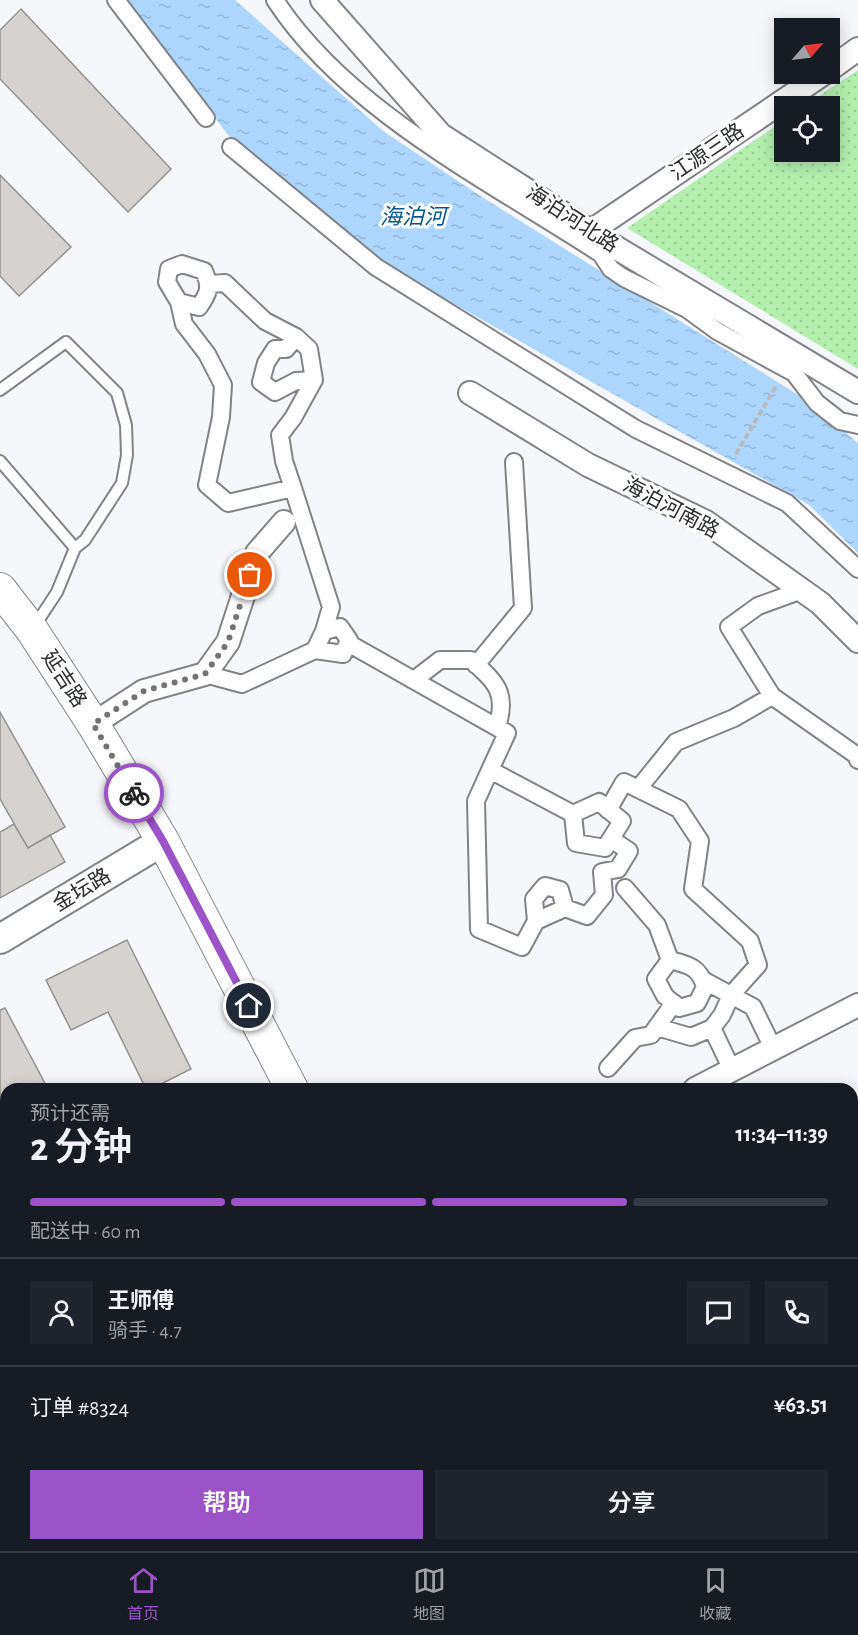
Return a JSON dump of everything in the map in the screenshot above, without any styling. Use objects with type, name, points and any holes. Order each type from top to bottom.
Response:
[{"type":"main road","name":"延吉路","points":[[0,589],[32,630],[93,724],[163,841],[289,1083]]},
{"type":"street","points":[[116,0],[206,118]]},
{"type":"street","points":[[275,0],[299,33],[353,86],[453,163],[601,254],[611,269],[624,278],[687,309],[717,332],[794,373],[817,403],[840,421],[858,425]]},
{"type":"street","name":"海泊河北路","points":[[322,0],[441,135],[591,231],[858,392]]},
{"type":"street","points":[[840,62],[858,50]]},
{"type":"street","name":"江源三路","points":[[591,231],[808,84]]},
{"type":"street","points":[[231,147],[376,267],[636,429],[788,503],[858,570]]},
{"type":"street","points":[[179,302],[199,307],[209,293],[210,284],[204,271],[182,264],[169,269],[167,282],[179,302],[184,324],[207,354],[223,385],[221,417],[207,485],[228,503],[293,488]]},
{"type":"street","points":[[210,284],[225,283],[265,321],[296,337],[309,349],[314,380],[293,418],[280,435],[284,462],[331,607],[324,631],[315,650]]},
{"type":"street","points":[[296,337],[286,349],[275,349],[266,363],[261,382],[275,392],[296,381],[314,380]]},
{"type":"street","name":"海泊河南路","points":[[470,393],[588,465],[706,522],[820,603],[858,641]]},
{"type":"street","points":[[476,664],[523,608],[514,462]]},
{"type":"street","points":[[205,674],[228,642],[257,553],[284,522]]},
{"type":"street","points":[[802,590],[758,606],[729,627],[772,696],[856,754],[858,760]]},
{"type":"street","points":[[93,724],[144,691],[205,674],[242,684],[315,650],[343,654],[349,640],[340,627],[324,631]]},
{"type":"street","points":[[348,643],[507,733],[476,801],[479,929],[522,947],[536,921],[534,899],[545,886],[560,890],[566,908]]},
{"type":"street","points":[[414,680],[440,660],[471,660],[498,686],[503,708],[498,727]]},
{"type":"street","points":[[638,789],[676,742],[734,718],[772,696]]},
{"type":"street","points":[[490,770],[573,814]]},
{"type":"street","points":[[608,810],[624,782],[679,809],[700,841],[693,889],[750,941],[758,965],[730,995],[722,1015],[712,1028],[691,1037],[657,1027]]},
{"type":"street","points":[[599,802],[622,821],[605,848],[576,843],[573,814],[599,802]]},
{"type":"street","points":[[536,921],[566,908],[587,916],[604,895],[602,872],[618,869],[629,851],[611,839]]},
{"type":"street","name":"金坛路","points":[[0,939],[163,841]]},
{"type":"street","points":[[604,895],[624,893],[628,881],[618,869]]},
{"type":"street","points":[[625,888],[657,925],[670,960]]},
{"type":"street","points":[[670,960],[690,964],[702,974],[705,987],[697,1003],[679,1008],[664,996],[656,979],[670,960]]},
{"type":"street","points":[[703,980],[753,1008],[773,1048]]},
{"type":"street","points":[[608,1068],[636,1038],[651,1035],[674,1003]]},
{"type":"street","points":[[707,1083],[858,1005]]},
{"type":"street","points":[[712,1028],[732,1070]]},
{"type":"lane","points":[[0,390],[66,342],[117,393],[126,425],[127,455],[122,483],[85,540],[75,548],[57,592],[32,630]]},
{"type":"lane","points":[[0,461],[75,548]]},
{"type":"path","points":[[725,472],[785,369]]},
{"type":"green space","points":[[858,70],[858,369],[627,228],[774,127],[774,162],[840,162],[840,96],[819,96]]},
{"type":"water","name":"海泊河","points":[[127,0],[235,0],[383,131],[482,197],[811,403],[858,443],[858,553],[809,505],[382,263],[228,135]]},
{"type":"building","points":[[21,9],[171,169],[128,212],[0,79],[0,30]]},
{"type":"building","points":[[0,175],[71,247],[19,296],[0,276]]},
{"type":"building","points":[[0,712],[65,827],[28,848],[0,799]]},
{"type":"building","points":[[14,824],[28,848],[50,835],[65,862],[0,898],[0,832]]},
{"type":"building","points":[[127,940],[191,1069],[163,1083],[143,1083],[108,1012],[71,1030],[46,980]]},
{"type":"building","points":[[5,1008],[45,1083],[0,1083],[0,1010]]},
{"type":"way so far","points":[[134,793],[93,724],[144,691],[205,674],[228,642],[250,575]]},
{"type":"route","points":[[134,793],[163,841],[249,1006]]}]
